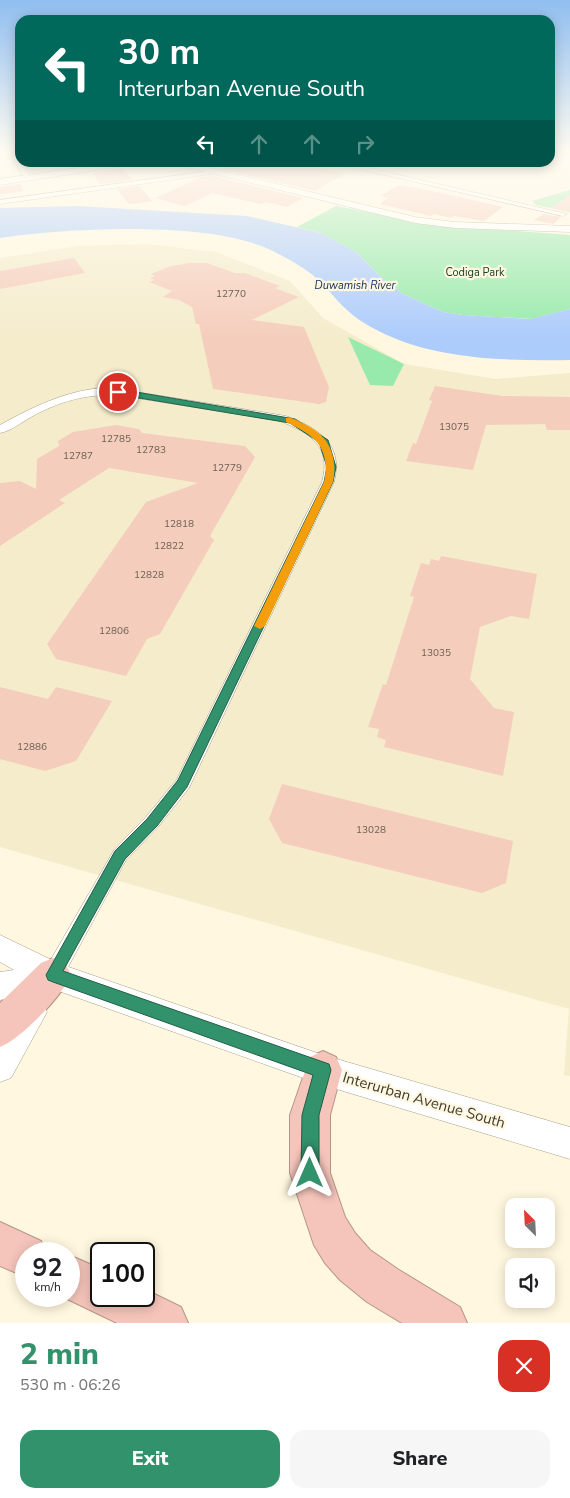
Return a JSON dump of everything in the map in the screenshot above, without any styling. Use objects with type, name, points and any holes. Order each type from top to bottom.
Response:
[{"type":"highway","points":[[0,1029],[53,975]]},
{"type":"highway","points":[[323,1070],[310,1115],[310,1173],[316,1198],[329,1230],[340,1248],[355,1265],[383,1286],[444,1323]]},
{"type":"highway","points":[[0,1243],[15,1250]]},
{"type":"highway","points":[[132,1307],[165,1323]]},
{"type":"street","points":[[393,215],[415,220],[455,225],[565,229]]},
{"type":"street","points":[[0,430],[67,396],[99,391],[118,392],[292,421],[323,440],[332,467],[328,482],[182,784],[152,822],[120,855],[0,1067]]},
{"type":"street","name":"Interurban Avenue South","points":[[0,948],[53,975],[323,1070],[570,1143]]},
{"type":"street","points":[[0,986],[53,975]]},
{"type":"shaded area","points":[[148,244],[216,252],[290,281],[323,318],[404,364],[496,379],[570,373],[570,1076],[564,1075],[569,1009],[0,847],[0,258],[79,246]]},
{"type":"green space","name":"Codiga Park","points":[[320,215],[382,215],[436,225],[570,235],[570,309],[532,319],[443,312],[403,294],[383,279],[356,252],[321,233],[297,227]]},
{"type":"green space","points":[[348,337],[404,364],[393,386],[370,385]]},
{"type":"water","name":"Duwamish River","points":[[0,215],[247,216],[321,233],[356,252],[383,279],[403,294],[443,312],[531,319],[570,309],[570,360],[517,360],[462,356],[409,344],[384,334],[361,321],[347,310],[315,277],[300,266],[273,251],[246,241],[214,234],[139,229],[63,231],[0,238]]},
{"type":"building","points":[[437,215],[492,215],[484,221],[454,216],[451,218]]},
{"type":"building","points":[[543,215],[561,217],[553,224],[534,220]]},
{"type":"building","points":[[74,258],[85,273],[0,289],[0,271]]},
{"type":"building","points":[[207,263],[235,273],[245,273],[280,286],[275,288],[299,297],[252,320],[304,327],[329,387],[326,402],[319,404],[213,389],[199,324],[196,324],[192,307],[179,300],[163,297],[172,291],[149,282],[154,280],[150,278],[155,276],[151,274],[171,266]]},
{"type":"building","points":[[435,386],[502,396],[570,397],[570,430],[547,430],[545,424],[486,425],[473,470],[406,461],[413,443],[416,444],[432,401],[429,400]]},
{"type":"building","points":[[116,425],[139,429],[142,433],[245,446],[255,457],[210,536],[214,540],[160,634],[147,639],[126,676],[56,659],[47,644],[146,502],[198,483],[109,468],[59,500],[65,503],[0,546],[0,483],[20,481],[36,489],[37,459],[59,446],[58,441],[73,432]]},
{"type":"building","points":[[441,556],[537,574],[529,619],[511,616],[480,627],[470,679],[494,708],[514,712],[503,776],[384,747],[386,740],[377,737],[379,729],[368,727],[383,684],[386,685],[414,597],[410,596],[421,563],[429,565],[431,559],[439,561]]},
{"type":"building","points":[[0,687],[48,699],[56,687],[112,701],[76,761],[45,771],[0,759]]},
{"type":"building","points":[[282,784],[513,841],[506,883],[482,893],[282,843],[269,819]]},
{"type":"slow traffic","points":[[260,626],[328,482],[332,467],[328,450],[323,440],[289,420]]},
{"type":"route","points":[[118,392],[292,421],[323,440],[328,450],[332,467],[328,482],[182,784],[152,822],[120,855],[53,975],[323,1070],[310,1115],[310,1173]]}]
